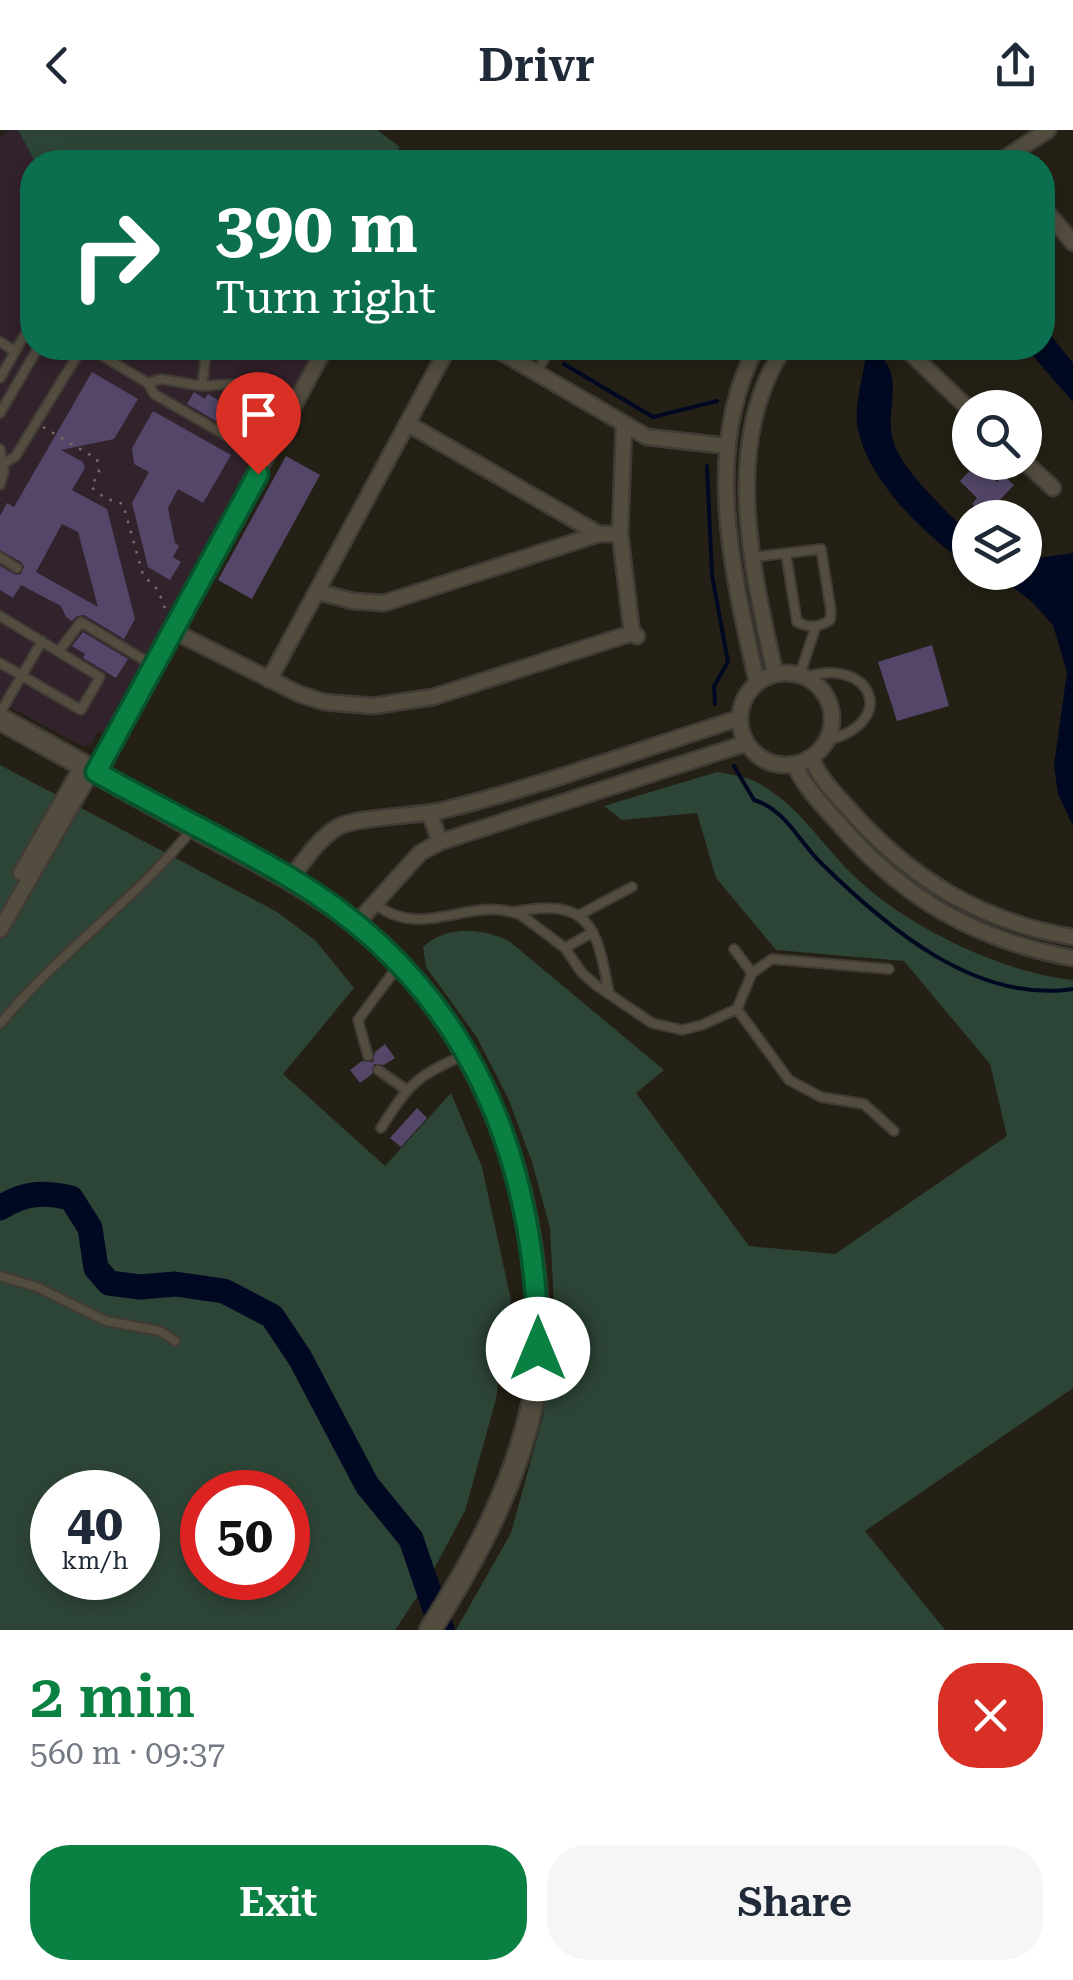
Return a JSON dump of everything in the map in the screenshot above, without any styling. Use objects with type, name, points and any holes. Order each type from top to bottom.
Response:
[{"type":"main road","points":[[0,716],[290,878],[356,924],[422,990],[468,1054],[495,1109],[530,1224],[538,1296],[534,1393],[510,1482],[464,1576],[430,1629]]},
{"type":"street","points":[[1020,150],[1048,130]]},
{"type":"street","points":[[1055,221],[1073,242]]},
{"type":"street","points":[[0,911],[154,666],[319,360]]},
{"type":"street","points":[[269,680],[442,360]]},
{"type":"street","points":[[514,360],[647,438],[728,446]]},
{"type":"street","points":[[751,360],[734,404],[728,446],[730,552],[758,682]]},
{"type":"street","points":[[776,673],[752,557],[748,501],[754,412],[777,360]]},
{"type":"street","points":[[917,360],[952,393]]},
{"type":"street","points":[[408,424],[600,534]]},
{"type":"street","points":[[173,632],[269,680],[324,702],[349,706],[395,705],[433,697],[636,636],[620,534],[624,425]]},
{"type":"street","points":[[1042,478],[1053,488]]},
{"type":"street","points":[[318,592],[353,601],[384,603],[600,534],[620,534]]},
{"type":"street","points":[[776,673],[803,676],[817,684],[830,705],[832,718],[826,741],[812,758],[794,764],[768,761],[746,743],[740,718],[748,692],[776,673]]},
{"type":"street","points":[[290,878],[338,827],[351,822],[430,814],[740,718]]},
{"type":"street","points":[[356,924],[420,854],[440,842],[746,743]]},
{"type":"street","points":[[812,758],[820,775],[870,834],[924,880],[1000,919],[1039,932],[1073,937]]},
{"type":"street","points":[[794,764],[804,783],[858,847],[913,896],[960,924],[996,939],[1036,952],[1073,958]]},
{"type":"street","points":[[0,930],[90,769]]},
{"type":"street","points":[[430,814],[440,842]]},
{"type":"lane","points":[[0,342],[16,351]]},
{"type":"lane","points":[[0,378],[20,344]]},
{"type":"lane","points":[[0,413],[31,360]]},
{"type":"lane","points":[[4,463],[15,457],[77,360]]},
{"type":"lane","points":[[107,360],[148,383],[154,394],[232,440],[260,394],[258,386],[202,386],[161,379],[148,383]]},
{"type":"lane","points":[[202,386],[205,360]]},
{"type":"lane","points":[[536,373],[544,360]]},
{"type":"lane","points":[[0,449],[4,463],[0,485]]},
{"type":"lane","points":[[752,557],[822,549],[830,620],[816,626],[797,622],[786,554]]},
{"type":"lane","points":[[0,558],[17,568]]},
{"type":"lane","points":[[0,616],[100,677],[80,710],[0,663]]},
{"type":"lane","points":[[59,652],[82,622],[154,666]]},
{"type":"lane","points":[[816,626],[803,676],[831,671],[843,674],[860,682],[869,697],[869,714],[862,725],[843,737],[826,741]]},
{"type":"lane","points":[[0,716],[42,642]]},
{"type":"lane","points":[[0,1024],[43,976],[167,858],[194,827]]},
{"type":"lane","points":[[579,915],[632,887]]},
{"type":"lane","points":[[374,903],[393,916],[420,921],[467,910],[513,912],[541,906],[562,907],[579,915],[593,932],[610,994]]},
{"type":"lane","points":[[513,912],[544,930],[564,948],[582,973],[652,1024],[666,1029],[702,1025],[738,1009],[752,973],[772,959],[890,969]]},
{"type":"lane","points":[[564,948],[593,932]]},
{"type":"lane","points":[[734,950],[752,973]]},
{"type":"lane","points":[[368,1056],[358,1020],[398,965]]},
{"type":"lane","points":[[738,1009],[789,1080],[821,1097],[864,1104],[894,1130]]},
{"type":"lane","points":[[381,1128],[405,1089],[428,1071],[468,1054]]},
{"type":"lane","points":[[378,1070],[405,1089]]},
{"type":"lane","points":[[0,1276],[37,1287],[106,1321],[146,1327],[176,1341]]},
{"type":"path","points":[[36,423],[97,459],[99,472],[91,487],[123,504],[143,575],[158,590],[173,632]]},
{"type":"shaded area","points":[[7,130],[18,130],[29,150],[20,150],[20,360],[309,360],[106,733],[98,732],[90,746],[83,746],[0,702],[0,139]]},
{"type":"green space","points":[[18,130],[377,130],[400,147],[397,150],[29,150]]},
{"type":"green space","points":[[0,765],[277,912],[316,941],[354,988],[283,1074],[385,1166],[451,1093],[482,1167],[511,1300],[496,1399],[465,1511],[427,1582],[395,1630],[0,1630]]},
{"type":"green space","points":[[717,772],[750,779],[783,800],[875,895],[927,929],[1016,968],[1073,980],[1073,1388],[865,1531],[945,1630],[456,1630],[511,1533],[543,1416],[555,1323],[550,1228],[532,1162],[508,1098],[476,1036],[426,967],[423,947],[443,935],[464,931],[487,933],[509,941],[664,1070],[636,1093],[749,1246],[835,1254],[1007,1136],[990,1064],[904,961],[776,950],[716,878],[697,813],[622,820],[604,806]]},
{"type":"water","points":[[1055,341],[1073,363],[1073,402],[1036,360],[1055,360]]},
{"type":"water","points":[[883,360],[893,385],[894,444],[917,480],[952,517],[952,552],[917,523],[871,464],[857,423],[865,361]]},
{"type":"water","points":[[1073,553],[1073,826],[1058,794],[1054,765],[1067,672],[1053,625],[1016,590],[1042,590],[1042,558]]},
{"type":"building","points":[[92,372],[138,399],[114,439],[61,450],[83,462],[85,468],[72,490],[107,509],[135,619],[124,639],[84,615],[72,621],[61,606],[21,585],[13,598],[0,590],[0,566],[16,575],[24,567],[0,550],[0,516],[7,503],[14,507]],"holes":[[[62,524],[78,532],[98,607],[36,572]]]},
{"type":"building","points":[[194,392],[205,399],[208,394],[223,403],[232,392],[244,399],[234,416],[225,411],[219,423],[187,404]]},
{"type":"building","points":[[153,411],[231,455],[203,503],[178,489],[168,508],[175,543],[179,546],[173,557],[181,562],[170,580],[148,567],[132,503],[149,472],[134,464],[132,448]]},
{"type":"building","points":[[286,456],[320,475],[252,599],[218,580]]},
{"type":"building","points":[[1008,480],[1014,485],[1000,500],[975,500],[960,481]]},
{"type":"building","points":[[83,632],[128,659],[116,678],[83,658],[85,654],[72,646]]},
{"type":"building","points":[[932,645],[949,706],[897,721],[878,662]]},
{"type":"building","points":[[385,1044],[395,1058],[384,1065],[374,1064],[372,1074],[360,1083],[350,1070],[362,1061],[373,1062],[375,1052]]},
{"type":"building","points":[[417,1108],[427,1118],[401,1147],[390,1138]]},
{"type":"waterway","points":[[564,364],[653,417],[717,401]]},
{"type":"waterway","points":[[707,466],[712,575],[728,662],[714,686],[715,704]]},
{"type":"waterway","points":[[734,766],[754,800],[783,818],[820,862],[873,911],[934,955],[1001,984],[1037,990],[1073,989]]},
{"type":"waterway","points":[[0,1208],[34,1195],[71,1198],[90,1228],[96,1268],[109,1283],[140,1287],[175,1284],[224,1291],[272,1316],[300,1358],[367,1485],[411,1539],[442,1630]]},
{"type":"route","points":[[258,474],[96,772],[290,878],[356,924],[422,990],[479,1075],[515,1167],[530,1224],[538,1296],[538,1349]]}]
